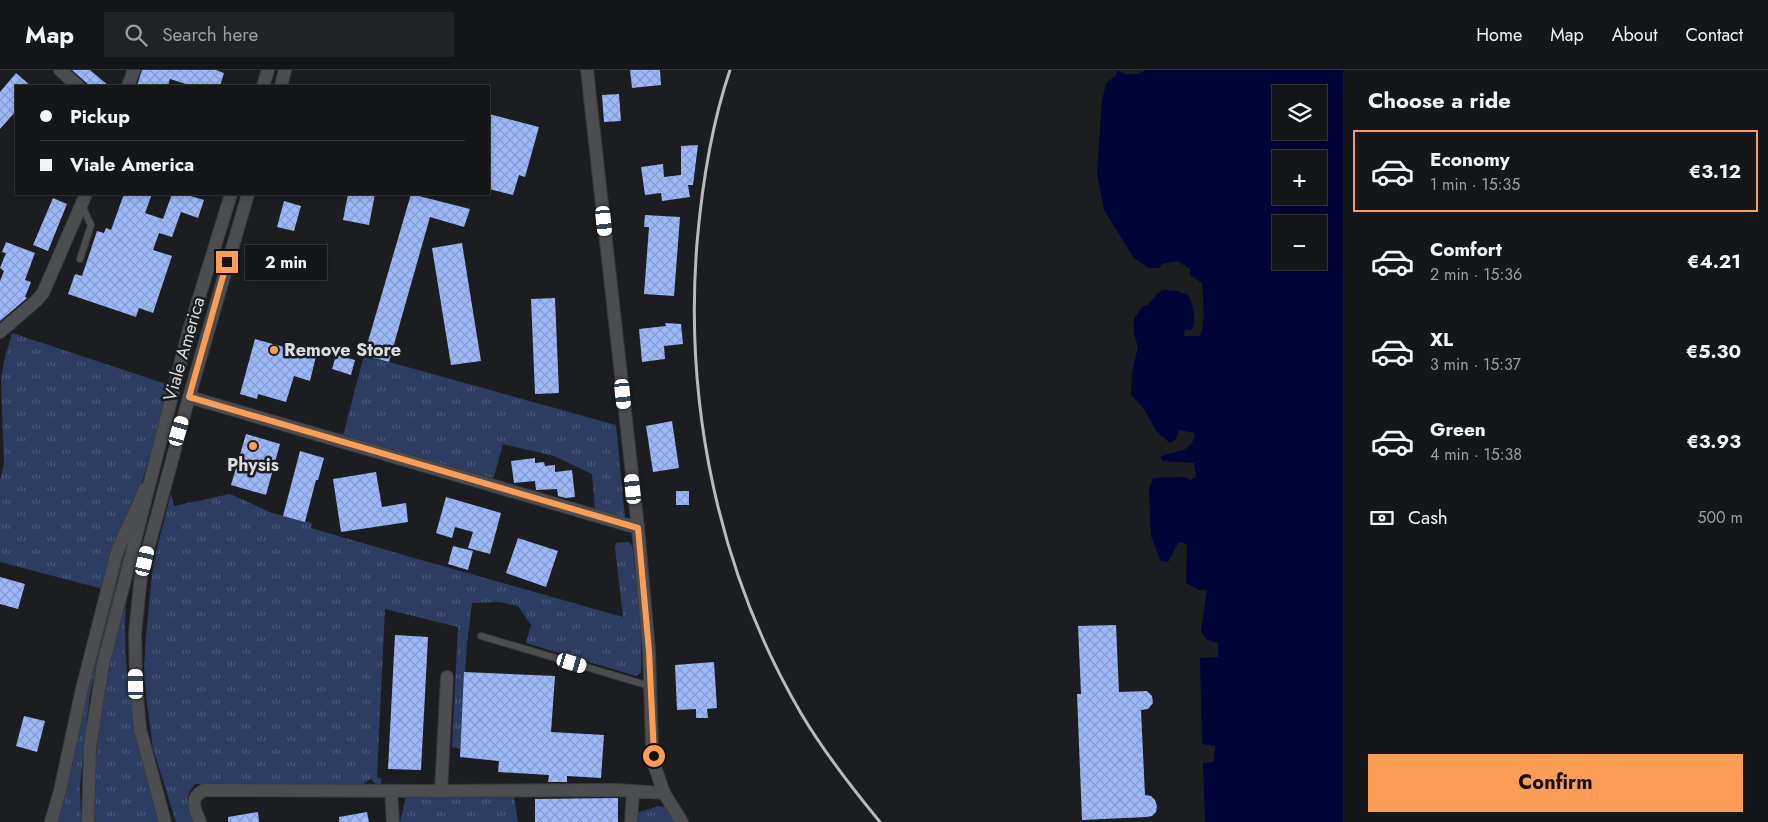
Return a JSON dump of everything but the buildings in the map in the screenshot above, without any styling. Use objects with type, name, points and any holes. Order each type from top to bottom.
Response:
[{"type":"street","points":[[60,70],[77,85]]},
{"type":"street","points":[[128,85],[134,70]]},
{"type":"street","points":[[263,85],[268,70]]},
{"type":"street","points":[[280,85],[286,70]]},
{"type":"street","points":[[587,70],[638,528],[649,651],[652,745],[655,767],[664,793],[682,822]]},
{"type":"street","name":"Viale America","points":[[153,474],[189,330],[231,195]]},
{"type":"street","name":"Viale America","points":[[165,822],[140,729],[136,684],[135,633],[141,575],[189,397],[248,195]]},
{"type":"street","points":[[0,332],[43,293],[83,199]]},
{"type":"street","points":[[189,397],[638,528]]},
{"type":"street","points":[[51,822],[60,792],[82,689],[117,552],[153,474]]},
{"type":"street","points":[[88,822],[90,746],[102,665],[153,474]]},
{"type":"street","points":[[441,791],[447,676]]},
{"type":"street","points":[[200,822],[194,803],[196,794],[204,790],[616,790],[664,793]]},
{"type":"street","points":[[391,791],[393,822]]},
{"type":"street","points":[[632,822],[633,792]]},
{"type":"lane","points":[[80,259],[91,225],[83,199]]},
{"type":"lane","points":[[480,636],[650,686]]},
{"type":"green space","points":[[12,333],[169,385],[150,459],[103,589],[0,562],[0,480],[4,464],[1,379]]},
{"type":"green space","points":[[364,355],[616,425],[625,518],[595,510],[592,474],[554,456],[503,444],[493,480],[343,436]]},
{"type":"green space","points":[[171,493],[174,506],[230,494],[272,513],[312,523],[311,528],[623,617],[615,548],[616,543],[629,542],[632,546],[639,610],[641,673],[636,676],[526,643],[531,625],[518,606],[499,602],[472,603],[467,643],[460,749],[452,747],[458,627],[385,609],[377,777],[381,778],[381,785],[377,785],[371,779],[361,785],[195,784],[191,789],[187,802],[193,822],[176,822],[153,749],[144,679],[153,564]]},
{"type":"green space","points":[[128,538],[90,694],[80,786],[81,822],[57,822],[119,555]]},
{"type":"green space","points":[[126,606],[126,662],[129,689],[146,769],[161,822],[94,822],[96,760],[103,699],[109,664]]},
{"type":"green space","points":[[406,797],[514,797],[518,822],[400,822]]},
{"type":"green space","points":[[658,806],[665,807],[675,822],[637,822],[637,813]]},
{"type":"shaded area","points":[[1117,70],[1131,74],[1146,70],[1343,70],[1343,822],[1205,822],[1203,763],[1214,762],[1215,746],[1202,744],[1200,658],[1218,657],[1218,643],[1206,639],[1201,631],[1207,590],[1199,590],[1186,583],[1187,544],[1179,542],[1168,562],[1160,560],[1151,536],[1149,489],[1153,478],[1183,477],[1191,480],[1196,477],[1194,463],[1163,461],[1160,457],[1187,448],[1191,445],[1195,433],[1179,430],[1176,439],[1170,443],[1157,432],[1144,409],[1131,395],[1132,373],[1138,347],[1134,334],[1134,319],[1142,307],[1149,304],[1163,290],[1176,291],[1188,295],[1194,312],[1192,330],[1185,329],[1184,336],[1200,336],[1204,318],[1202,283],[1190,275],[1190,269],[1177,261],[1162,264],[1159,268],[1149,268],[1134,258],[1104,210],[1097,173],[1102,99],[1107,82],[1116,76]]},
{"type":"railway","points":[[730,70],[718,112],[705,178],[697,243],[694,304],[696,366],[703,427],[714,487],[729,547],[749,605],[773,661],[802,715],[820,743],[880,822]]},
{"type":"place","name":"Remove Store","points":[[274,350]]},
{"type":"place","name":"Physis","points":[[253,446]]},
{"type":"route","points":[[227,262],[189,397],[638,528],[649,651],[654,756]]}]
